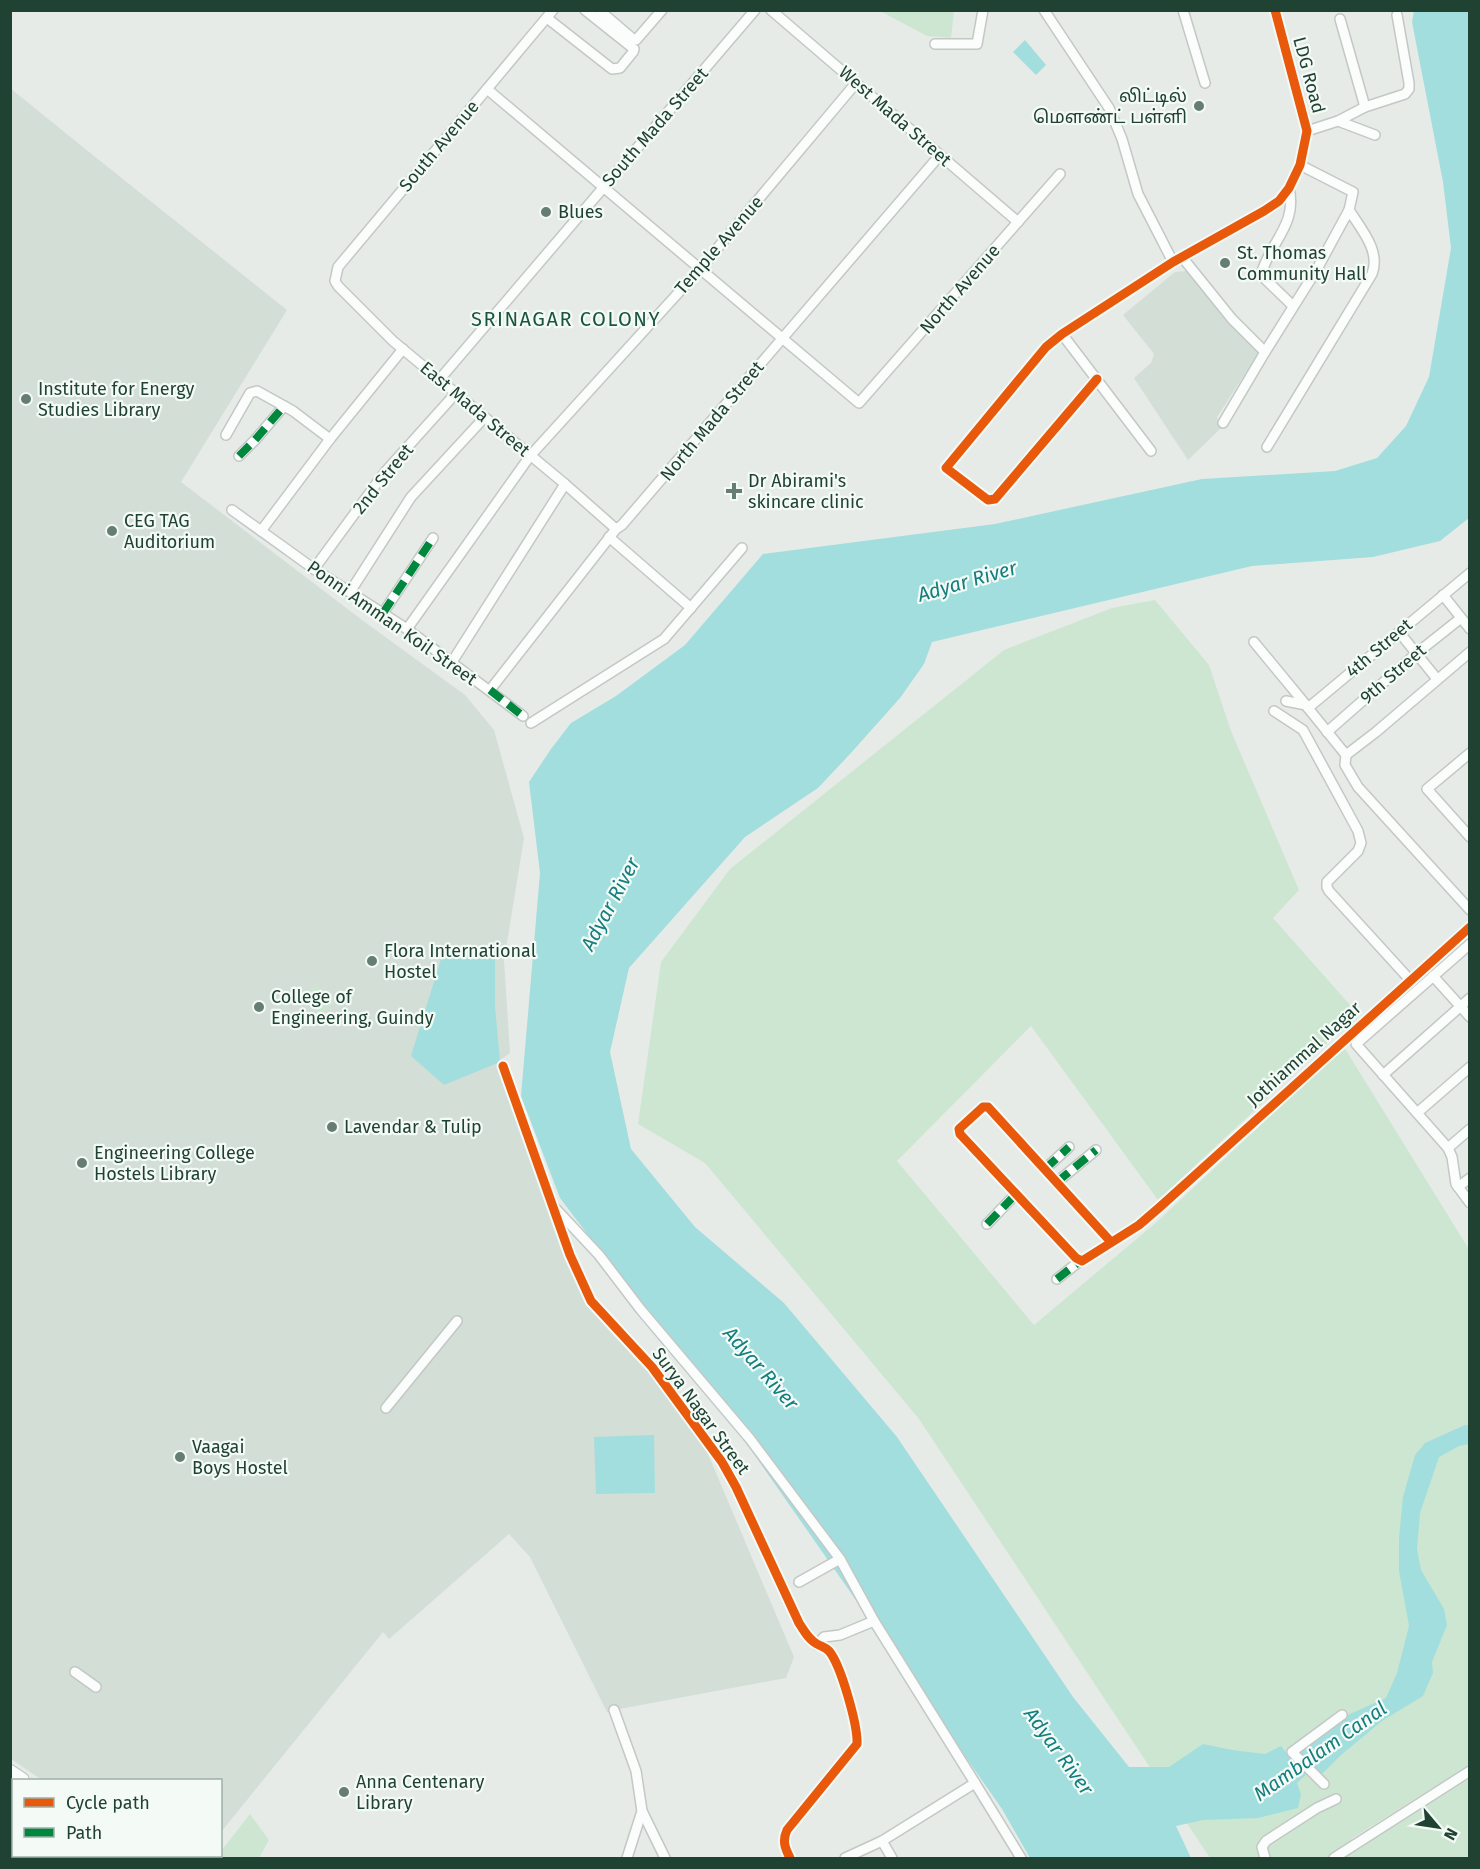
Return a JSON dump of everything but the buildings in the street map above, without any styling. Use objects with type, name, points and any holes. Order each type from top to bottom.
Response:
[{"type":"street","points":[[550,14],[612,69],[620,68],[634,48],[585,10]]},
{"type":"street","points":[[599,10],[636,40],[662,10]]},
{"type":"street","name":"South Mada Street","points":[[439,380],[754,10]]},
{"type":"street","name":"West Mada Street","points":[[771,10],[1018,222]]},
{"type":"street","points":[[935,44],[977,44],[983,10]]},
{"type":"street","points":[[1044,10],[1109,108],[1122,139],[1138,194],[1178,259],[1264,352]]},
{"type":"street","points":[[1183,10],[1205,83]]},
{"type":"street","name":"LDG Road","points":[[1097,380],[995,499],[988,500],[946,468],[1046,347],[1062,334],[1178,259],[1264,212],[1279,201],[1289,188],[1300,165],[1307,131],[1275,10]]},
{"type":"street","name":"South Avenue","points":[[338,286],[335,275],[338,267],[550,14]]},
{"type":"street","points":[[1307,131],[1365,107],[1405,94],[1409,89],[1396,15]]},
{"type":"street","points":[[1340,19],[1365,107]]},
{"type":"street","name":"Temple Avenue","points":[[407,629],[530,456],[700,269],[856,84]]},
{"type":"street","points":[[487,89],[782,338]]},
{"type":"street","points":[[1338,120],[1375,135]]},
{"type":"street","name":"North Mada Street","points":[[490,690],[613,533],[667,474],[940,155]]},
{"type":"street","points":[[1223,423],[1264,352],[1317,269],[1349,210],[1354,195],[1353,192],[1300,165]]},
{"type":"street","name":"North Avenue","points":[[782,338],[859,403],[1060,174]]},
{"type":"street","points":[[1289,188],[1292,200],[1289,217],[1260,274],[1293,306]]},
{"type":"street","points":[[1267,447],[1375,266],[1373,250],[1349,210]]},
{"type":"street","name":"East Mada Street","points":[[338,286],[403,349],[565,484],[691,608]]},
{"type":"street","points":[[1062,334],[1151,451]]},
{"type":"street","points":[[261,531],[403,349]]},
{"type":"street","points":[[226,435],[250,393],[257,391],[293,411],[330,440]]},
{"type":"street","name":"2nd Street","points":[[314,569],[385,472],[456,393]]},
{"type":"street","points":[[239,456],[284,406]]},
{"type":"street","points":[[350,591],[411,497],[484,418]]},
{"type":"street","points":[[452,662],[565,484]]},
{"type":"street","name":"Ponni Amman Koil Street","points":[[232,510],[314,569],[407,629],[524,716]]},
{"type":"street","points":[[383,613],[434,538]]},
{"type":"street","points":[[531,723],[664,639],[742,548]]},
{"type":"street","name":"4th Street","points":[[1307,707],[1470,573]]},
{"type":"street","points":[[1443,595],[1470,629]]},
{"type":"street","name":"9th Street","points":[[1327,732],[1417,653],[1461,618]]},
{"type":"street","points":[[1399,632],[1437,679]]},
{"type":"street","points":[[1254,642],[1346,755],[1345,765],[1358,787],[1470,910]]},
{"type":"street","points":[[1346,755],[1470,652]]},
{"type":"street","points":[[1286,701],[1307,707]]},
{"type":"street","points":[[1274,711],[1303,730],[1358,831],[1361,843],[1358,852],[1327,882],[1327,887],[1411,981]]},
{"type":"street","points":[[1470,753],[1427,789],[1470,837]]},
{"type":"street","name":"Jothiammal Nagar","points":[[1057,1279],[1080,1261],[1139,1225],[1470,927]]},
{"type":"street","points":[[1470,944],[1356,1044],[1448,1148],[1458,1188],[1470,1203]]},
{"type":"street","points":[[1433,976],[1470,1017]]},
{"type":"street","points":[[1383,1076],[1470,998]]},
{"type":"street","name":"Surya Nagar Street","points":[[503,1066],[570,1255],[591,1301],[652,1367],[722,1462],[736,1487],[799,1623],[809,1639],[825,1647],[831,1653],[846,1690],[857,1744],[787,1830],[784,1846],[790,1858]]},
{"type":"street","points":[[1417,1113],[1470,1067]]},
{"type":"street","points":[[1080,1261],[958,1131],[983,1107],[990,1108],[1111,1242]]},
{"type":"street","points":[[1448,1148],[1470,1129]]},
{"type":"street","points":[[1045,1169],[1069,1147]]},
{"type":"street","points":[[1057,1182],[1096,1150]]},
{"type":"street","points":[[1458,1188],[1470,1178]]},
{"type":"street","points":[[987,1224],[1016,1194]]},
{"type":"street","points":[[552,1204],[599,1255],[641,1310],[750,1439],[840,1559],[874,1621],[1021,1858]]},
{"type":"street","points":[[386,1408],[458,1321]]},
{"type":"street","points":[[799,1582],[840,1559]]},
{"type":"street","points":[[817,1644],[824,1637],[840,1635],[874,1621]]},
{"type":"street","points":[[75,1672],[96,1687]]},
{"type":"street","points":[[614,1710],[636,1771],[642,1811],[665,1858]]},
{"type":"street","points":[[1324,1784],[1292,1752],[1342,1715]]},
{"type":"street","points":[[1334,1858],[1470,1771]]},
{"type":"street","points":[[844,1858],[882,1841],[975,1784]]},
{"type":"street","points":[[1265,1858],[1262,1847],[1266,1841],[1317,1808],[1336,1799]]},
{"type":"street","points":[[627,1858],[642,1811]]},
{"type":"street","points":[[882,1841],[892,1858]]},
{"type":"shaded area","name":"College of Engineering, Guindy","points":[[10,88],[287,310],[181,482],[362,620],[465,695],[494,730],[524,838],[504,961],[510,1053],[499,1061],[566,1257],[585,1302],[654,1373],[708,1454],[794,1657],[786,1678],[607,1712],[530,1557],[509,1534],[389,1639],[383,1632],[222,1831],[222,1779],[41,1779],[11,1759]]},
{"type":"shaded area","points":[[1186,271],[1259,352],[1217,417],[1220,429],[1188,460],[1134,378],[1151,363],[1154,354],[1123,315],[1175,272]]},
{"type":"green space","points":[[880,11],[954,11],[951,38],[927,36]]},
{"type":"green space","points":[[1155,600],[1209,665],[1231,731],[1299,890],[1273,918],[1358,1014],[1158,1200],[1031,1026],[897,1161],[1034,1325],[1158,1221],[1344,1047],[1470,1251],[1469,1765],[1351,1839],[1359,1848],[1469,1779],[1469,1858],[1210,1858],[919,1419],[705,1163],[638,1124],[661,962],[730,869],[1004,650],[1112,608]]},
{"type":"green space","points":[[315,985],[336,1000],[321,1015],[300,1000]]},
{"type":"green space","points":[[250,1814],[269,1840],[259,1858],[215,1858],[222,1857],[222,1850]]},
{"type":"water","points":[[1414,11],[1469,11],[1469,518],[1440,541],[1373,557],[1252,566],[932,642],[924,664],[900,698],[850,754],[818,788],[745,837],[629,968],[610,1052],[631,1149],[695,1227],[784,1303],[897,1437],[1073,1697],[1129,1767],[1169,1767],[1203,1744],[1265,1754],[1281,1746],[1291,1759],[1350,1714],[1386,1698],[1397,1673],[1409,1626],[1399,1571],[1399,1538],[1403,1497],[1415,1455],[1425,1443],[1469,1425],[1469,1444],[1459,1446],[1439,1457],[1420,1513],[1417,1549],[1421,1570],[1444,1609],[1447,1625],[1432,1662],[1433,1673],[1423,1696],[1382,1721],[1323,1773],[1308,1773],[1297,1783],[1301,1794],[1298,1808],[1258,1818],[1203,1820],[1176,1826],[1191,1858],[1030,1858],[1002,1809],[751,1450],[560,1198],[521,1096],[540,873],[529,782],[571,723],[616,696],[685,645],[763,554],[995,524],[1202,479],[1335,471],[1377,458],[1406,426],[1429,377],[1451,248],[1443,182],[1412,22]]},
{"type":"water","points":[[1025,40],[1046,65],[1036,75],[1013,52]]},
{"type":"water","points":[[495,952],[495,1006],[500,1062],[444,1085],[411,1056],[441,959]]},
{"type":"water","points":[[654,1435],[655,1493],[596,1494],[594,1437]]},
{"type":"marked path","points":[[239,456],[284,406]]},
{"type":"marked path","points":[[383,613],[433,538]]},
{"type":"marked path","points":[[490,690],[523,716]]},
{"type":"marked path","points":[[1045,1169],[1069,1147]]},
{"type":"marked path","points":[[1057,1182],[1096,1150]]},
{"type":"marked path","points":[[987,1224],[1016,1194]]},
{"type":"marked path","points":[[1057,1279],[1080,1261]]},
{"type":"cycle path","points":[[1097,379],[995,499],[988,500],[946,468],[1046,347],[1062,334],[1173,262],[1264,211],[1279,201],[1289,188],[1300,165],[1307,131],[1275,10]]},
{"type":"cycle path","points":[[1111,1242],[988,1107],[983,1107],[959,1129],[960,1134],[1076,1258],[1082,1261],[1139,1225],[1470,927]]},
{"type":"cycle path","points":[[503,1066],[570,1255],[591,1301],[652,1367],[722,1462],[736,1487],[799,1623],[812,1640],[829,1651],[839,1669],[855,1724],[857,1744],[787,1830],[785,1844],[790,1858]]},
{"type":"place","name":"லிட்டில் மௌண்ட் பள்ளி","points":[[1199,106]]},
{"type":"place","name":"Blues","points":[[546,212]]},
{"type":"place","name":"St. Thomas Community Hall","points":[[1225,263]]},
{"type":"place","name":"Institute for Energy Studies Library","points":[[26,399]]},
{"type":"place","name":"Dr Abirami's skincare clinic","points":[[734,491]]},
{"type":"place","name":"CEG TAG Auditorium","points":[[112,531]]},
{"type":"place","name":"Flora International Hostel","points":[[372,961]]},
{"type":"place","name":"College of Engineering, Guindy","points":[[259,1007]]},
{"type":"place","name":"Lavendar & Tulip","points":[[332,1127]]},
{"type":"place","name":"Engineering College Hostels Library","points":[[82,1163]]},
{"type":"place","name":"Vaagai Boys Hostel","points":[[180,1457]]},
{"type":"place","name":"Anna Centenary Library","points":[[344,1792]]},
{"type":"district","name":"SRINAGAR COLONY","points":[[566,319]]},
{"type":"water label","name":"Adyar River","points":[[967,581]]},
{"type":"water label","name":"Adyar River","points":[[610,904]]},
{"type":"water label","name":"Adyar River","points":[[761,1368]]},
{"type":"water label","name":"Adyar River","points":[[1059,1751]]},
{"type":"water label","name":"Mambalam Canal","points":[[1320,1751]]}]
